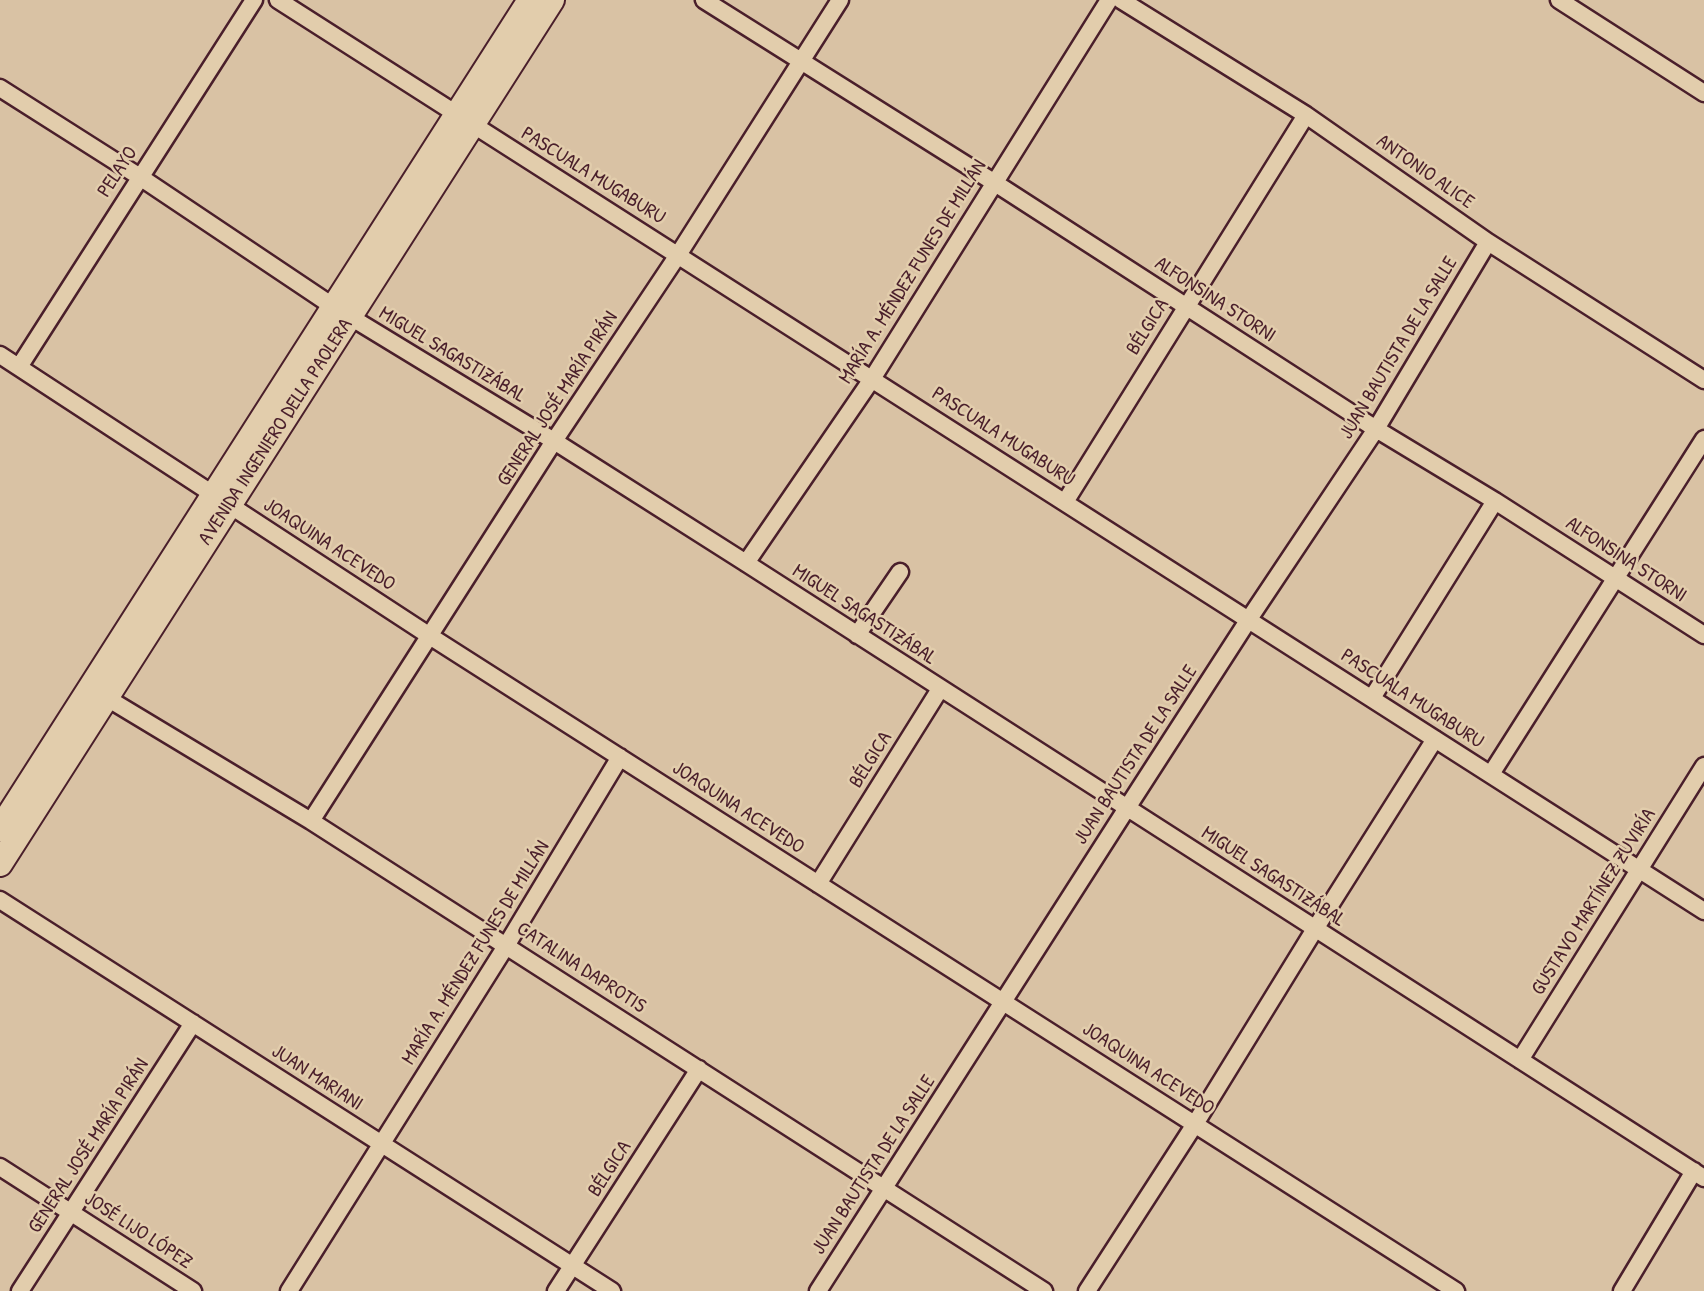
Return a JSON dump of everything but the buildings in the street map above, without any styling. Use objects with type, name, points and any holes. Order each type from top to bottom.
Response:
[{"type":"main road","name":"AVENIDA INGENIERO DELLA PAOLERA","points":[[0,829],[98,692],[342,312],[464,120],[530,0]]},
{"type":"main road","name":"AVENIDA INGENIERO DELLA PAOLERA","points":[[464,120],[552,0]]},
{"type":"main road","name":"AVENIDA INGENIERO DELLA PAOLERA","points":[[0,864],[98,692]]},
{"type":"street","name":"PELAYO","points":[[19,367],[254,0]]},
{"type":"street","name":"PASCUALA MUGABURU","points":[[278,0],[1704,911]]},
{"type":"street","name":"ALFONSINA STORNI","points":[[704,0],[995,183],[1376,429],[1495,501],[1704,635]]},
{"type":"street","name":"GENERAL JOSÉ MARÍA PIRÁN","points":[[311,821],[554,441],[678,255],[840,0]]},
{"type":"street","name":"MARÍA A. MÉNDEZ FUNES DE MILLÁN","points":[[746,563],[872,379],[1109,0]]},
{"type":"street","name":"ANTONIO ALICE","points":[[1121,0],[1306,115],[1488,242],[1704,380]]},
{"type":"street","points":[[1559,0],[1704,93]]},
{"type":"street","name":"MIGUEL SAGASTIZÁBAL","points":[[0,88],[140,177],[342,312],[554,441],[746,563],[1699,1175]]},
{"type":"street","name":"BÉLGICA","points":[[1065,502],[1306,115]]},
{"type":"street","name":"JUAN BAUTISTA DE LA SALLE","points":[[818,1291],[1127,808],[1376,429],[1488,242]]},
{"type":"street","name":"JOAQUINA ACEVEDO","points":[[0,355],[620,758],[1456,1291]]},
{"type":"street","points":[[1491,774],[1704,439]]},
{"type":"street","points":[[1372,698],[1495,501]]},
{"type":"street","points":[[857,635],[900,572]]},
{"type":"street","name":"BÉLGICA","points":[[818,884],[940,689]]},
{"type":"street","name":"CATALINA DAPROTIS","points":[[98,692],[311,821],[1044,1291]]},
{"type":"street","points":[[1087,1291],[1195,1124],[1435,739]]},
{"type":"street","name":"MARÍA A. MÉNDEZ FUNES DE MILLÁN","points":[[289,1291],[506,946],[620,758]]},
{"type":"street","name":"GUSTAVO MARTÍNEZ ZUVIRÍA","points":[[1520,1060],[1704,766]]},
{"type":"street","name":"JUAN MARIANI","points":[[0,900],[612,1291]]},
{"type":"street","name":"GENERAL JOSÉ MARÍA PIRÁN","points":[[20,1291],[193,1023]]},
{"type":"street","name":"BÉLGICA","points":[[556,1291],[699,1069]]},
{"type":"street","name":"JOSÉ LIJO LÓPEZ","points":[[0,1167],[194,1291]]},
{"type":"street","points":[[1622,1291],[1699,1175]]}]
